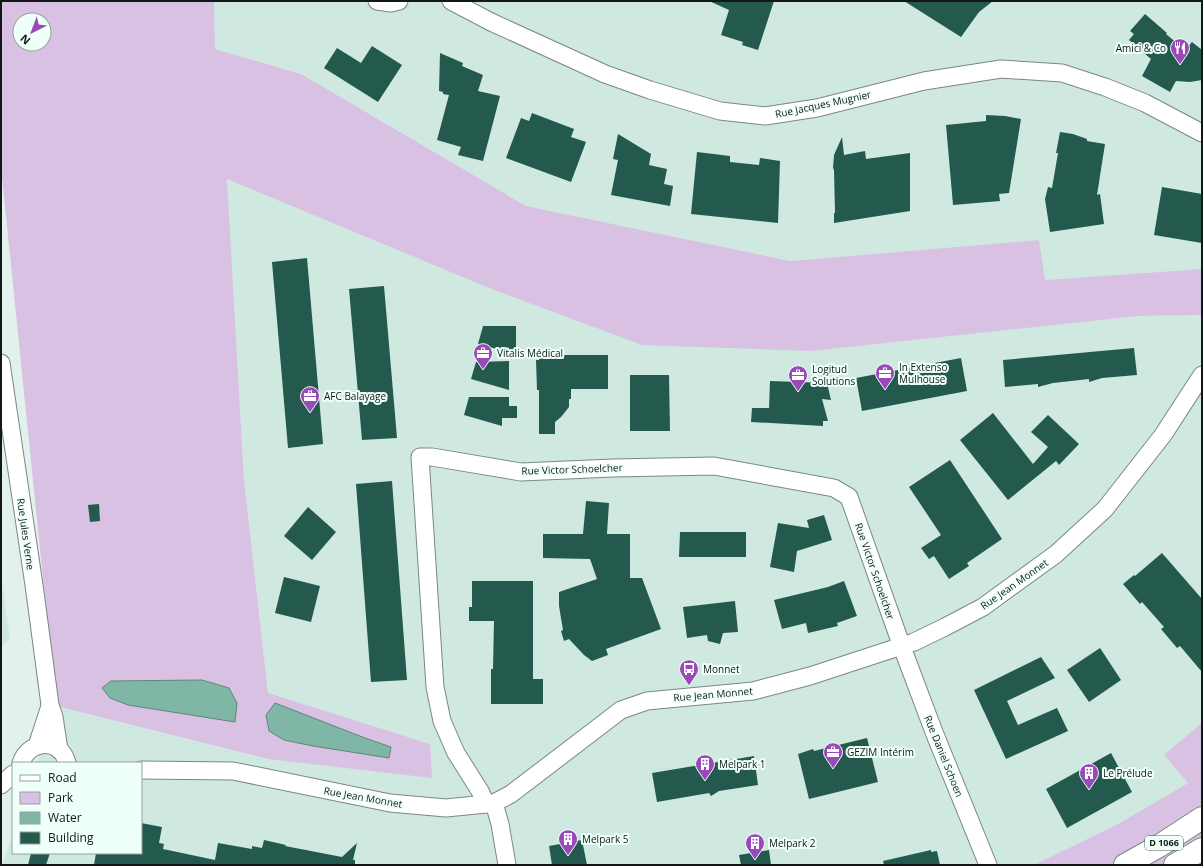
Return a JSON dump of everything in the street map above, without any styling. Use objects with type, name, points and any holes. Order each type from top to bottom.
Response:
[{"type":"highway","name":"D 1066","points":[[1125,865],[1159,846],[1202,818]]},
{"type":"highway","name":"D 1066","points":[[1175,865],[1202,849]]},
{"type":"street","points":[[377,1],[391,3],[399,1]]},
{"type":"street","name":"Rue Jacques Mugnier","points":[[451,1],[491,22],[605,74],[650,90],[720,111],[765,116],[817,108],[924,81],[1001,68],[1062,73],[1105,86],[1146,103],[1202,132]]},
{"type":"street","name":"Rue Jules Verne","points":[[1,363],[50,705],[69,759]]},
{"type":"street","name":"Rue Jean Monnet","points":[[142,770],[233,771],[390,803],[446,808],[490,803],[511,794],[621,710],[647,701],[753,691],[810,676],[902,647],[945,628],[983,606],[1056,554],[1112,502],[1163,435],[1202,375]]},
{"type":"street","name":"Rue Victor Schoelcher","points":[[490,803],[480,791],[456,753],[442,721],[435,687],[420,457],[432,457],[521,472],[714,466],[834,488],[849,497],[902,647]]},
{"type":"street","name":"Rue Daniel Schoen","points":[[902,647],[987,865]]},
{"type":"street","name":"Rue Jules Verne","points":[[37,746],[50,705]]},
{"type":"street","points":[[21,762],[27,752],[37,746],[48,745],[54,747],[69,759]]},
{"type":"street","points":[[1,785],[12,773]]},
{"type":"street","points":[[1,790],[12,790]]},
{"type":"street","points":[[490,803],[500,824],[507,865]]},
{"type":"shaded area","points":[[214,1],[1202,1],[1202,269],[1045,280],[1038,240],[790,261],[526,206],[301,74],[215,49]]},
{"type":"shaded area","points":[[227,178],[494,290],[642,345],[1138,316],[1202,315],[1202,723],[1164,755],[1188,783],[1118,824],[1034,865],[2,865],[12,836],[12,854],[142,854],[142,762],[37,762],[56,706],[268,759],[430,744],[268,694],[244,480]]},
{"type":"shaded area","points":[[1,575],[10,639],[1,646]]},
{"type":"green space","points":[[1,1],[214,1],[215,49],[301,74],[526,206],[790,261],[1039,240],[1045,280],[1202,269],[1202,315],[1138,316],[810,351],[642,345],[494,290],[227,179],[244,480],[268,693],[430,744],[432,778],[268,759],[56,706],[1,167]]},
{"type":"green space","points":[[1202,723],[1202,865],[1034,865],[1118,824],[1188,783],[1164,755]]},
{"type":"water","points":[[202,680],[229,688],[237,703],[235,722],[128,705],[110,698],[102,688],[111,681]]},
{"type":"water","points":[[275,703],[391,747],[389,758],[284,740],[269,731],[266,715]]},
{"type":"building","points":[[709,1],[774,1],[758,50],[742,45],[743,42],[721,35],[729,10]]},
{"type":"building","points":[[904,1],[993,1],[979,12],[961,37]]},
{"type":"building","points":[[1145,14],[1185,50],[1192,42],[1202,50],[1202,80],[1190,82],[1176,81],[1170,92],[1142,76],[1151,59],[1129,40],[1134,34],[1130,31]]},
{"type":"building","points":[[372,46],[402,65],[378,102],[324,68],[337,48],[361,63]]},
{"type":"building","points":[[440,53],[463,63],[462,66],[483,75],[478,91],[500,96],[483,161],[458,155],[461,147],[437,140],[449,95],[443,94],[443,92],[439,91]]},
{"type":"building","points":[[532,113],[574,129],[571,137],[586,142],[571,182],[506,158],[521,118],[529,121]]},
{"type":"building","points":[[986,115],[1021,119],[1009,193],[999,194],[1000,201],[953,205],[946,125],[986,121]]},
{"type":"building","points":[[1060,132],[1073,134],[1087,139],[1087,141],[1105,144],[1097,195],[1100,194],[1104,224],[1050,232],[1045,199],[1048,187],[1052,188]]},
{"type":"building","points":[[618,134],[651,154],[649,165],[667,169],[664,184],[673,186],[670,206],[611,195],[618,160],[613,159]]},
{"type":"building","points":[[842,137],[844,155],[865,151],[866,159],[910,153],[910,211],[834,223],[834,155]]},
{"type":"building","points":[[697,152],[730,156],[730,162],[759,165],[760,158],[780,161],[778,223],[691,214]]},
{"type":"building","points":[[1162,187],[1202,194],[1202,243],[1154,235]]},
{"type":"building","points":[[307,258],[323,444],[288,448],[272,262]]},
{"type":"building","points":[[384,286],[397,438],[362,440],[349,289]]},
{"type":"building","points":[[483,326],[516,326],[516,354],[478,344]]},
{"type":"building","points":[[1134,348],[1137,375],[1102,378],[1089,382],[1089,379],[1053,383],[1038,387],[1038,384],[1005,387],[1003,360]]},
{"type":"building","points":[[539,355],[608,355],[608,389],[571,389],[569,407],[555,422],[555,434],[539,434],[539,390],[537,390],[536,360],[539,360]]},
{"type":"building","points":[[961,358],[967,391],[862,411],[856,378]]},
{"type":"building","points":[[509,361],[509,390],[471,379],[476,362]]},
{"type":"building","points":[[630,375],[669,375],[670,431],[630,431]]},
{"type":"building","points":[[770,381],[827,383],[831,400],[822,399],[828,421],[823,421],[823,426],[751,422],[752,408],[769,408]]},
{"type":"building","points":[[469,397],[509,397],[509,406],[517,406],[517,418],[502,418],[502,426],[464,415]]},
{"type":"building","points":[[993,413],[1033,464],[1048,447],[1031,432],[1048,415],[1079,444],[1059,465],[1056,461],[1008,500],[960,440]]},
{"type":"building","points":[[950,460],[1002,539],[967,563],[969,566],[949,579],[934,556],[929,559],[921,548],[941,535],[909,487]]},
{"type":"building","points":[[392,481],[407,680],[371,682],[356,484]]},
{"type":"building","points":[[586,501],[609,503],[607,534],[630,534],[630,578],[642,578],[661,629],[606,649],[608,655],[592,661],[569,639],[564,641],[561,631],[563,630],[559,606],[559,592],[597,579],[590,559],[543,558],[543,534],[583,534]]},
{"type":"building","points":[[99,504],[100,521],[90,522],[88,505]]},
{"type":"building","points":[[308,507],[336,532],[312,560],[284,536]]},
{"type":"building","points":[[824,515],[832,540],[797,551],[794,572],[770,567],[778,523],[809,528],[807,520]]},
{"type":"building","points":[[680,532],[746,532],[746,557],[679,557]]},
{"type":"building","points":[[1162,553],[1202,599],[1202,672],[1180,646],[1177,648],[1161,629],[1164,627],[1142,602],[1140,604],[1123,584],[1134,575],[1135,576]]},
{"type":"building","points":[[284,577],[320,586],[311,622],[275,613]]},
{"type":"building","points":[[472,581],[533,581],[533,679],[543,679],[543,704],[491,704],[491,669],[493,669],[494,621],[469,621],[469,607],[472,607]]},
{"type":"building","points":[[844,581],[857,616],[837,623],[838,626],[808,633],[806,623],[782,629],[774,600],[828,587]]},
{"type":"building","points":[[735,601],[738,632],[723,633],[720,644],[708,641],[707,635],[687,638],[683,607]]},
{"type":"building","points":[[1100,648],[1121,680],[1089,702],[1067,670]]},
{"type":"building","points":[[1041,657],[1055,678],[1007,701],[1018,725],[1057,708],[1068,731],[1006,759],[974,690]]},
{"type":"building","points":[[867,738],[878,782],[809,799],[798,754],[813,749],[814,751]]},
{"type":"building","name":"Le Prélude","points":[[1111,753],[1132,792],[1067,828],[1046,789]]},
{"type":"building","name":"Melpark 1","points":[[754,756],[758,785],[719,791],[711,796],[709,793],[657,802],[652,773]]},
{"type":"building","points":[[142,823],[162,827],[159,843],[164,844],[163,849],[215,860],[218,843],[252,849],[252,846],[262,848],[264,840],[286,845],[285,846],[342,857],[357,843],[353,860],[355,860],[355,865],[94,865],[96,854],[142,854]]},
{"type":"building","name":"Melpark 5","points":[[582,840],[587,865],[552,865],[549,846]]},
{"type":"building","name":"Melpark 2","points":[[769,850],[771,865],[741,865],[739,855]]},
{"type":"building","points":[[931,850],[931,852],[937,851],[940,865],[884,865],[883,861]]},
{"type":"building","points":[[31,854],[50,854],[46,865],[28,865]]},
{"type":"place","name":"Amici & Co","points":[[1180,65]]},
{"type":"place","name":"Vitalis Médical","points":[[483,370]]},
{"type":"place","name":"In Extenso Mulhouse","points":[[885,390]]},
{"type":"place","name":"Logitud Solutions","points":[[798,392]]},
{"type":"place","name":"AFC Balayage","points":[[310,413]]},
{"type":"place","name":"Monnet","points":[[689,686]]},
{"type":"place","name":"GEZIM Intérim","points":[[833,769]]},
{"type":"place","name":"Melpark 1","points":[[705,781]]},
{"type":"place","name":"Le Prélude","points":[[1089,790]]},
{"type":"place","name":"Melpark 5","points":[[568,856]]},
{"type":"place","name":"Melpark 2","points":[[755,860]]}]
